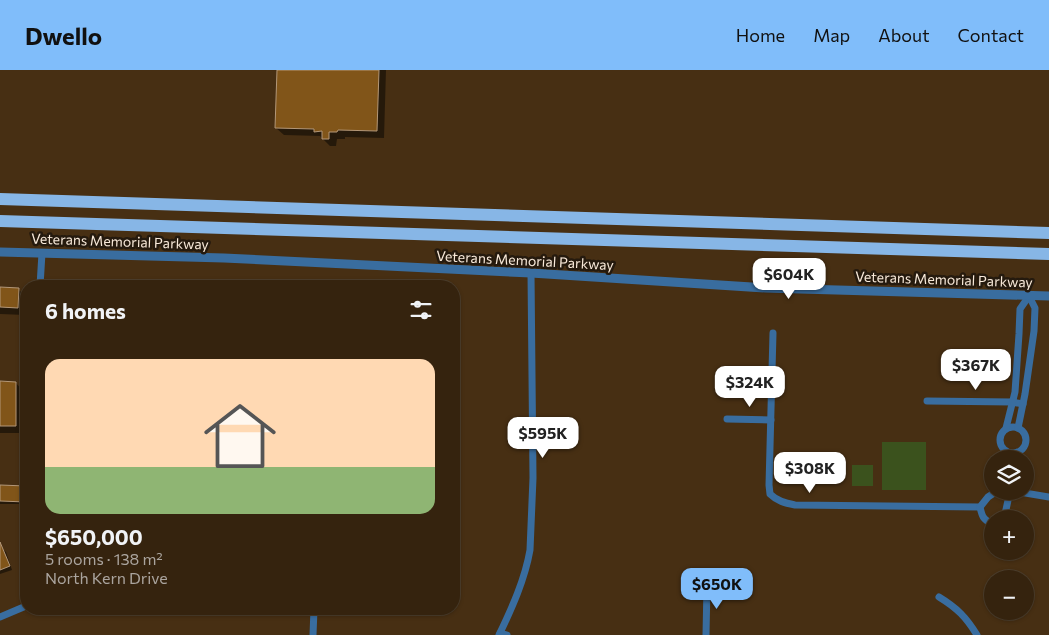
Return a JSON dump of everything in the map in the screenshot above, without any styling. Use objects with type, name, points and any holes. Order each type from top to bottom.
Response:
[{"type":"highway","points":[[0,200],[1049,233]]},
{"type":"highway","points":[[0,221],[1049,254]]},
{"type":"street","name":"Veterans Memorial Parkway","points":[[0,252],[224,258],[531,273],[766,288],[1049,296]]},
{"type":"street","points":[[40,280],[42,253]]},
{"type":"street","points":[[502,634],[518,593],[530,550],[533,478],[531,273]]},
{"type":"street","points":[[1003,449],[1000,446],[999,438],[1006,428],[1015,392],[1020,334],[1020,309],[1029,296]]},
{"type":"street","points":[[1018,428],[1034,331],[1034,308],[1029,296]]},
{"type":"street","points":[[773,333],[769,485],[770,494],[775,499],[795,505],[980,507]]},
{"type":"street","points":[[927,401],[1012,402],[1023,404]]},
{"type":"street","points":[[728,418],[771,420]]},
{"type":"street","points":[[1006,428],[1018,428],[1024,433],[1026,442],[1022,450]]},
{"type":"street","points":[[1034,495],[1049,497]]},
{"type":"street","points":[[980,507],[986,500]]},
{"type":"street","points":[[980,507],[984,518]]},
{"type":"street","points":[[706,585],[706,635]]},
{"type":"street","points":[[939,597],[954,607],[969,623],[976,635]]},
{"type":"street","points":[[0,617],[20,609]]},
{"type":"street","points":[[314,615],[314,635]]},
{"type":"green space","points":[[882,442],[926,442],[926,490],[882,490]]},
{"type":"green space","points":[[852,465],[873,465],[873,486],[852,486]]},
{"type":"building","points":[[277,70],[379,70],[377,131],[338,130],[337,132],[329,132],[329,139],[322,139],[322,131],[314,132],[314,129],[275,128]]},
{"type":"building","points":[[0,287],[19,288],[18,308],[0,307]]},
{"type":"building","points":[[0,381],[16,382],[16,426],[0,426]]},
{"type":"building","points":[[0,485],[20,486],[20,502],[0,501]]},
{"type":"building","points":[[0,542],[10,566],[0,570]]}]
